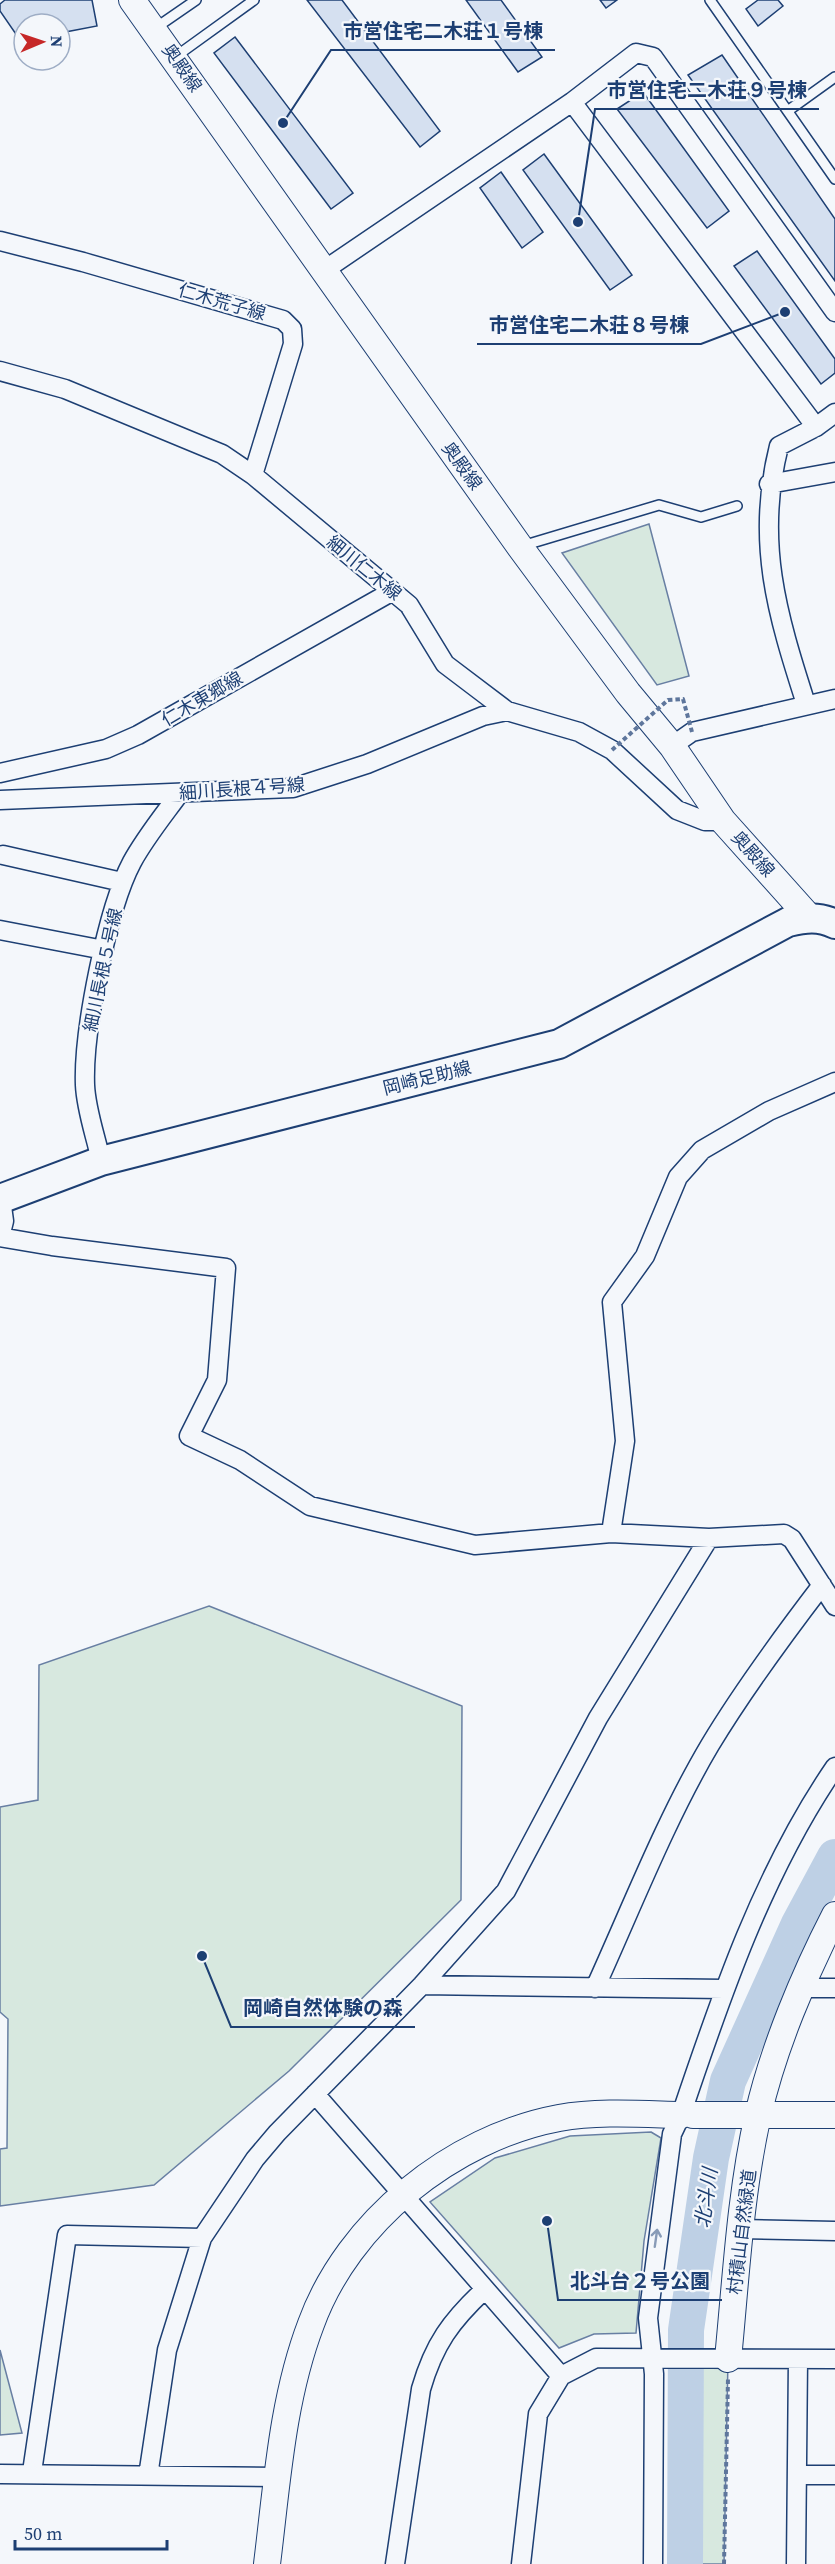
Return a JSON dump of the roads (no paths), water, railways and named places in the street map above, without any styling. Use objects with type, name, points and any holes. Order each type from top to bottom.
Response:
[{"type":"main road","name":"岡崎足助線","points":[[1,1199],[101,1161],[559,1044],[788,922],[822,921]]},
{"type":"street","name":"奥殿線","points":[[132,0],[175,57],[323,271],[520,547],[628,693],[682,739],[723,821],[822,921]]},
{"type":"street","points":[[323,271],[572,102],[636,53],[653,57],[835,312]]},
{"type":"street","points":[[572,102],[816,427]]},
{"type":"street","name":"仁木荒子線","points":[[0,241],[83,262],[283,320],[292,329],[293,344],[253,475]]},
{"type":"street","name":"細川仁木線","points":[[0,371],[65,389],[222,454],[253,475],[409,605],[445,664],[507,711],[579,732],[612,750],[677,810],[705,821],[723,821]]},
{"type":"street","points":[[806,704],[780,626],[768,547],[770,484],[778,446],[816,427],[835,413]]},
{"type":"street","points":[[770,484],[835,472]]},
{"type":"street","name":"仁木東郷線","points":[[0,773],[106,749],[138,735],[391,592]]},
{"type":"street","points":[[682,739],[806,704],[835,699]]},
{"type":"street","name":"細川長根４号線","points":[[0,800],[293,788],[367,764],[483,716],[507,711]]},
{"type":"street","name":"細川長根５号線","points":[[101,1161],[85,1087],[88,1041],[104,950],[122,882],[133,860],[179,794]]},
{"type":"street","points":[[3,855],[122,882]]},
{"type":"street","points":[[0,930],[104,950]]},
{"type":"street","points":[[611,1533],[625,1441],[612,1302],[645,1256],[678,1177],[702,1150],[769,1111],[835,1082]]},
{"type":"street","points":[[1,1199],[4,1221],[0,1237],[52,1246],[226,1268],[217,1380],[189,1436],[240,1460],[310,1506],[475,1545],[611,1533],[709,1538],[784,1534],[792,1539],[835,1606]]},
{"type":"street","points":[[148,2476],[167,2350],[202,2238],[255,2158],[422,1985],[506,1891],[598,1718],[709,1538]]},
{"type":"street","points":[[595,1988],[658,1848],[710,1746],[796,1619],[822,1585]]},
{"type":"street","points":[[653,2564],[654,2374],[658,2359],[648,2318],[654,2253],[672,2134],[687,2115],[724,1989],[785,1852],[835,1767]]},
{"type":"street","name":"村積山自然緑道","points":[[722,2359],[740,2229],[752,2115],[803,1988],[835,1916]]},
{"type":"street","points":[[422,1985],[724,1989]]},
{"type":"street","points":[[803,1988],[835,1989]]},
{"type":"street","points":[[315,2094],[403,2192],[484,2290],[561,2376]]},
{"type":"street","points":[[267,2564],[292,2386],[319,2303],[354,2245],[403,2192],[484,2144],[533,2124],[561,2118],[598,2115],[835,2115]]},
{"type":"street","points":[[740,2229],[835,2231]]},
{"type":"street","points":[[33,2472],[67,2235],[202,2238]]},
{"type":"street","points":[[395,2564],[421,2388],[427,2368],[446,2330],[457,2315],[484,2290]]},
{"type":"street","points":[[521,2564],[538,2414],[561,2376],[596,2358],[835,2359]]},
{"type":"street","points":[[796,2564],[798,2359]]},
{"type":"street","points":[[0,2474],[33,2472],[278,2477]]},
{"type":"street","points":[[797,2475],[835,2475]]},
{"type":"lane","points":[[154,29],[196,0]]},
{"type":"lane","points":[[175,57],[254,0]]},
{"type":"lane","points":[[716,2],[835,179]]},
{"type":"lane","points":[[789,110],[835,77]]},
{"type":"lane","points":[[520,547],[658,505],[701,517],[737,506]]},
{"type":"waterway","name":"北斗川","points":[[685,2564],[686,2330],[711,2158],[728,2081],[799,1924],[835,1857]]},
{"type":"place","name":"市営住宅二木荘１号棟","points":[[283,123]]},
{"type":"place","name":"市営住宅二木荘９号棟","points":[[578,222]]},
{"type":"place","name":"市営住宅二木荘８号棟","points":[[785,312]]},
{"type":"place","name":"岡崎自然体験の森","points":[[202,1956]]},
{"type":"place","name":"北斗台２号公園","points":[[547,2221]]}]
